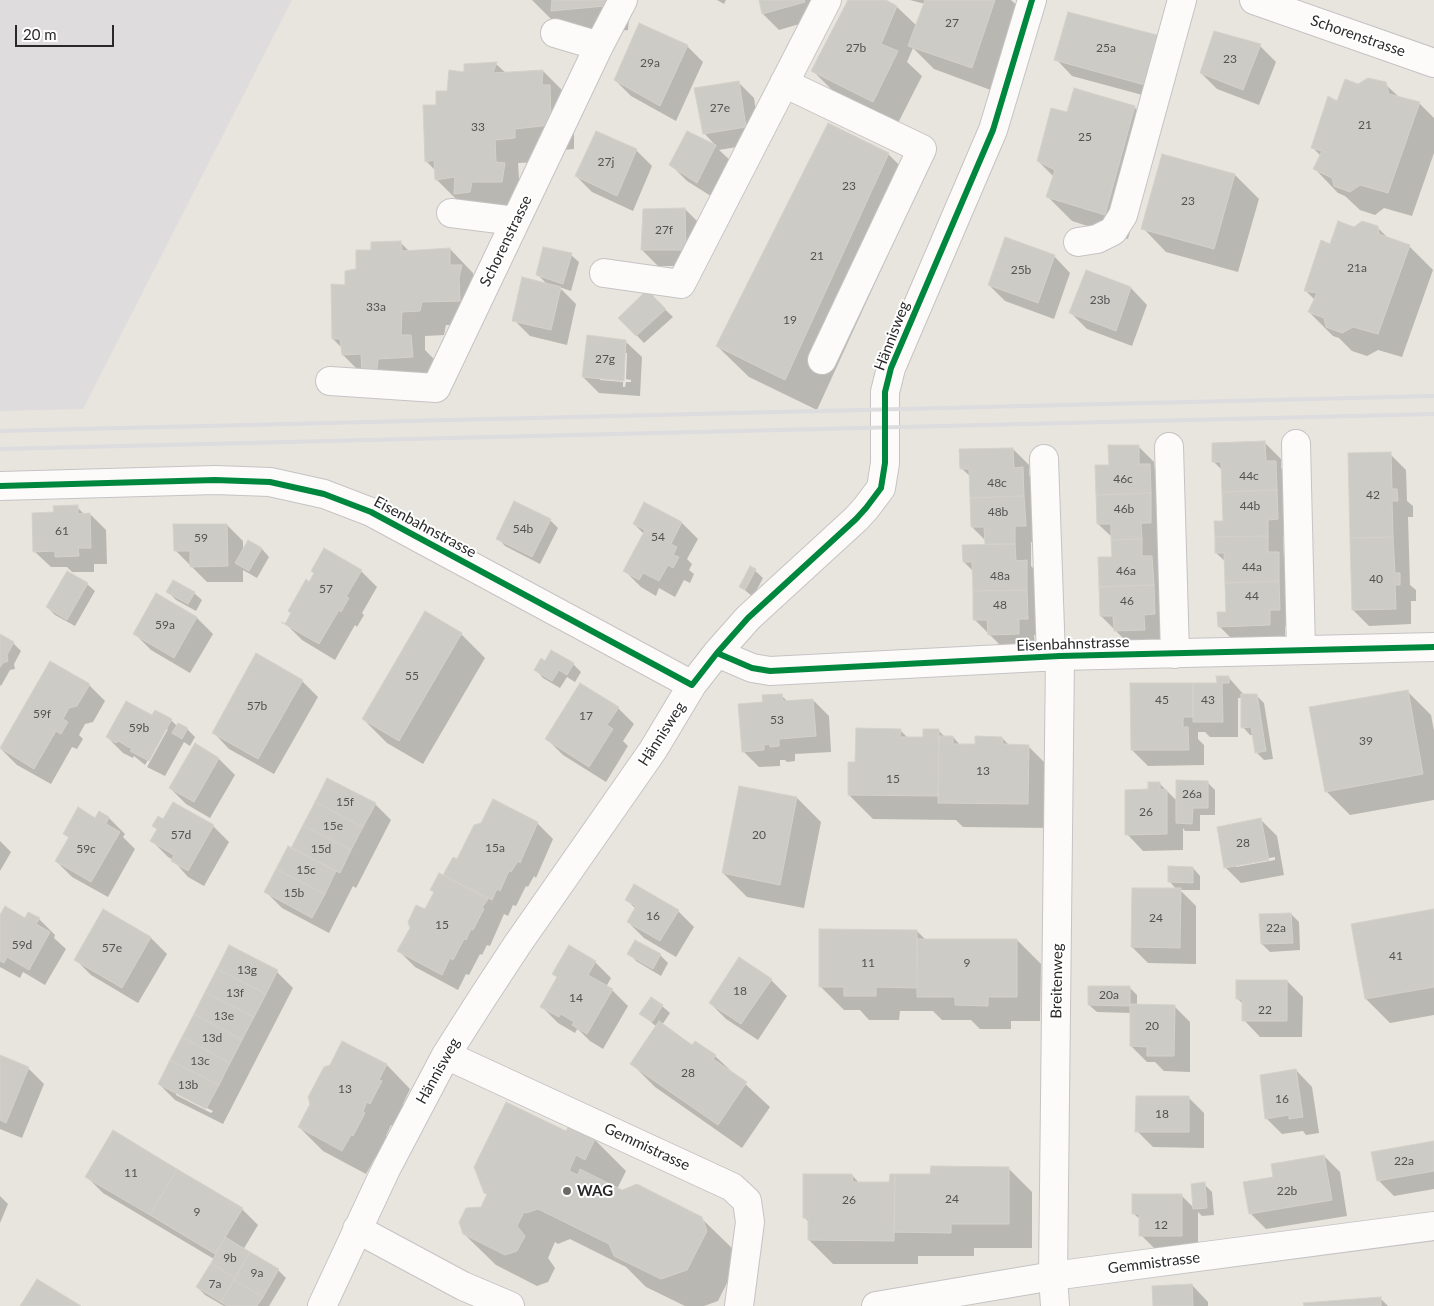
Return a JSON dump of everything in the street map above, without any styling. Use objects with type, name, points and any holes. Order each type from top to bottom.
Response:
[{"type":"street","name":"Schorenstrasse","points":[[330,381],[436,388],[599,46],[623,0]]},
{"type":"street","points":[[604,273],[681,284],[827,0]]},
{"type":"street","name":"Hännisweg","points":[[322,1306],[356,1229],[446,1055],[512,953],[653,750],[692,685],[748,618],[856,519],[881,488],[885,463],[885,392],[891,368],[993,130],[1032,0]]},
{"type":"street","points":[[1078,242],[1097,239],[1113,231],[1123,216],[1182,0]]},
{"type":"street","name":"Schorenstrasse","points":[[1254,0],[1300,7],[1434,63]]},
{"type":"street","points":[[555,33],[599,46]]},
{"type":"street","points":[[784,83],[922,149],[822,360]]},
{"type":"street","points":[[451,213],[515,222]]},
{"type":"street","points":[[1296,444],[1301,650]]},
{"type":"street","points":[[1169,447],[1175,654]]},
{"type":"street","name":"Breitenweg","points":[[1044,459],[1056,657],[1053,1276],[1055,1306]]},
{"type":"street","name":"Eisenbahnstrasse","points":[[0,486],[215,480],[270,482],[324,494],[372,512],[692,685]]},
{"type":"street","name":"Eisenbahnstrasse","points":[[717,653],[752,668],[770,671],[1056,657],[1434,647]]},
{"type":"street","name":"Gemmistrasse","points":[[446,1055],[732,1187],[747,1201],[750,1222],[740,1306]]},
{"type":"street","name":"Gemmistrasse","points":[[876,1306],[1053,1276],[1434,1226]]},
{"type":"street","points":[[356,1229],[463,1286],[510,1306]]},
{"type":"shaded area","points":[[0,0],[292,0],[83,409],[0,411]]},
{"type":"building","points":[[552,0],[605,0],[605,6],[551,11]]},
{"type":"building","points":[[759,0],[804,0],[805,2],[762,14]]},
{"type":"building","points":[[848,0],[886,0],[897,6],[881,44],[898,51],[873,102],[811,71]]},
{"type":"building","points":[[925,0],[995,0],[972,68],[908,46]]},
{"type":"building","points":[[1068,12],[1157,35],[1145,85],[1054,60]]},
{"type":"building","points":[[639,23],[688,45],[660,106],[614,80]]},
{"type":"building","points":[[1214,31],[1261,44],[1243,90],[1200,73]]},
{"type":"building","points":[[497,62],[493,73],[543,70],[542,85],[550,85],[551,125],[515,129],[515,138],[495,140],[496,162],[505,163],[502,182],[472,182],[470,192],[454,194],[455,177],[435,180],[434,160],[425,162],[423,105],[436,105],[436,91],[447,91],[449,70],[464,72],[464,64]]},
{"type":"building","points":[[1368,78],[1386,82],[1389,94],[1420,102],[1388,193],[1360,185],[1350,192],[1334,186],[1332,178],[1313,169],[1322,151],[1311,148],[1328,96],[1337,101],[1345,79],[1358,84]]},
{"type":"building","points":[[739,81],[746,127],[703,134],[694,88]]},
{"type":"building","points":[[1074,88],[1135,106],[1105,215],[1046,197],[1055,170],[1037,161],[1051,108],[1067,112]]},
{"type":"building","points":[[828,123],[889,153],[785,380],[716,346]]},
{"type":"building","points":[[596,131],[637,149],[617,196],[575,176]]},
{"type":"building","points":[[687,131],[716,145],[697,183],[669,165]]},
{"type":"building","points":[[1162,154],[1235,174],[1214,249],[1141,229]]},
{"type":"building","points":[[685,208],[686,250],[641,250],[643,209]]},
{"type":"building","points":[[1338,221],[1354,227],[1362,221],[1378,226],[1379,234],[1410,245],[1378,334],[1353,327],[1342,333],[1326,327],[1324,318],[1308,312],[1317,293],[1304,291],[1321,240],[1330,244]]},
{"type":"building","points":[[1005,237],[1055,255],[1038,303],[988,285]]},
{"type":"building","points":[[401,241],[402,251],[450,248],[450,265],[462,265],[459,278],[460,301],[422,302],[420,311],[402,312],[401,335],[411,335],[413,357],[378,359],[377,369],[362,373],[361,354],[342,355],[340,339],[332,339],[331,284],[345,285],[345,271],[356,269],[356,250],[371,250],[371,242]]},
{"type":"building","points":[[543,247],[572,253],[563,284],[536,275]]},
{"type":"building","points":[[1086,270],[1131,287],[1116,331],[1069,313]]},
{"type":"building","points":[[522,277],[561,287],[551,330],[512,321]]},
{"type":"building","points":[[647,290],[666,309],[636,336],[618,318]]},
{"type":"building","points":[[587,335],[626,340],[624,381],[582,377]]},
{"type":"building","points":[[1265,441],[1266,461],[1276,461],[1277,490],[1222,492],[1221,462],[1212,462],[1212,443]]},
{"type":"building","points":[[1108,445],[1139,445],[1139,464],[1150,464],[1151,493],[1096,495],[1095,465],[1109,465]]},
{"type":"building","points":[[1013,448],[1014,468],[1023,467],[1024,496],[970,498],[969,469],[960,469],[959,449]]},
{"type":"building","points":[[1391,452],[1392,489],[1397,489],[1398,501],[1392,501],[1393,537],[1350,538],[1348,453]]},
{"type":"building","points":[[1277,490],[1278,519],[1268,520],[1268,536],[1215,537],[1214,521],[1223,521],[1222,492]]},
{"type":"building","points":[[1151,493],[1151,523],[1141,523],[1142,539],[1111,540],[1111,524],[1097,524],[1096,495]]},
{"type":"building","points":[[1024,496],[1026,526],[1015,526],[1015,544],[985,544],[984,527],[971,527],[970,498]]},
{"type":"building","points":[[514,501],[551,519],[532,557],[496,539]]},
{"type":"building","points":[[644,502],[682,522],[671,544],[677,547],[673,555],[679,557],[673,568],[668,565],[659,581],[643,573],[639,580],[623,571],[645,530],[633,524]]},
{"type":"building","points":[[78,505],[78,514],[90,513],[91,548],[78,548],[79,556],[55,557],[55,551],[33,552],[32,513],[54,512],[53,506]]},
{"type":"building","points":[[173,524],[227,524],[228,566],[190,567],[190,551],[174,551]]},
{"type":"building","points":[[1268,536],[1268,552],[1279,552],[1279,581],[1225,583],[1224,553],[1215,553],[1215,537]]},
{"type":"building","points":[[1393,537],[1395,573],[1400,573],[1400,585],[1395,585],[1396,609],[1352,610],[1350,538]]},
{"type":"building","points":[[1142,539],[1142,556],[1152,556],[1154,585],[1099,587],[1098,557],[1112,557],[1111,540]]},
{"type":"building","points":[[248,540],[262,548],[249,571],[235,563]]},
{"type":"building","points":[[1015,544],[1016,561],[1027,560],[1027,590],[973,591],[972,562],[963,562],[962,545]]},
{"type":"building","points":[[324,548],[362,570],[346,597],[349,598],[341,612],[339,610],[319,644],[281,622],[285,624],[291,613],[288,611],[306,579],[309,582],[314,573],[311,571]]},
{"type":"building","points":[[750,566],[756,569],[745,590],[739,587]]},
{"type":"building","points":[[67,571],[88,583],[67,620],[46,607]]},
{"type":"building","points":[[173,580],[195,592],[188,604],[166,592]]},
{"type":"building","points":[[1279,581],[1280,610],[1270,610],[1270,625],[1218,627],[1217,612],[1226,612],[1225,583]]},
{"type":"building","points":[[1154,585],[1155,614],[1144,615],[1145,630],[1114,631],[1113,616],[1100,616],[1099,587]]},
{"type":"building","points":[[1027,590],[1028,619],[1019,619],[1019,634],[988,635],[987,620],[973,620],[973,591]]},
{"type":"building","points":[[156,593],[197,617],[174,658],[133,634]]},
{"type":"building","points":[[425,611],[462,633],[399,741],[362,719]]},
{"type":"building","points":[[0,634],[14,642],[7,655],[8,661],[0,667]]},
{"type":"building","points":[[551,650],[574,663],[567,675],[559,670],[552,681],[534,670],[541,658],[545,661]]},
{"type":"building","points":[[256,653],[303,680],[258,759],[212,733]]},
{"type":"building","points":[[50,661],[90,684],[77,706],[69,708],[63,719],[68,722],[61,734],[56,731],[34,769],[0,748]]},
{"type":"building","points":[[1216,676],[1229,676],[1229,683],[1222,683],[1223,722],[1193,722],[1193,683],[1217,683]]},
{"type":"building","points":[[580,683],[619,707],[607,725],[613,729],[589,767],[545,739]]},
{"type":"building","points":[[1130,683],[1193,683],[1193,717],[1183,717],[1183,727],[1188,727],[1189,750],[1131,750]]},
{"type":"building","points":[[1408,690],[1423,774],[1325,792],[1309,707]]},
{"type":"building","points":[[782,694],[783,701],[813,699],[816,736],[779,739],[779,746],[770,747],[770,744],[764,745],[764,750],[742,752],[738,704],[763,702],[762,695]]},
{"type":"building","points":[[1241,694],[1257,694],[1266,751],[1255,753],[1251,727],[1241,728]]},
{"type":"building","points":[[126,701],[152,715],[155,710],[172,719],[149,761],[130,751],[132,749],[118,741],[116,743],[106,737]]},
{"type":"building","points":[[178,723],[188,728],[182,739],[172,733]]},
{"type":"building","points":[[856,728],[901,729],[900,737],[923,737],[923,729],[939,729],[938,796],[848,795],[848,762],[855,762]]},
{"type":"building","points":[[939,736],[953,736],[953,744],[975,744],[975,736],[1002,737],[1003,744],[1029,745],[1028,804],[938,803]]},
{"type":"building","points":[[195,743],[219,758],[194,802],[169,788]]},
{"type":"building","points":[[327,778],[376,803],[363,827],[315,802]]},
{"type":"building","points":[[1176,780],[1208,781],[1208,808],[1193,808],[1192,824],[1176,823]]},
{"type":"building","points":[[1148,782],[1160,782],[1160,789],[1167,790],[1167,834],[1125,835],[1125,790],[1148,789]]},
{"type":"building","points":[[739,786],[797,797],[780,885],[722,873]]},
{"type":"building","points":[[493,799],[538,822],[520,863],[518,861],[511,872],[509,871],[500,891],[497,889],[492,900],[443,875],[453,857],[457,859],[474,825],[481,823]]},
{"type":"building","points":[[173,802],[214,825],[188,871],[171,861],[174,855],[150,841],[157,829],[152,826],[158,816],[163,819]]},
{"type":"building","points":[[315,802],[363,827],[351,850],[303,825]]},
{"type":"building","points":[[78,807],[95,818],[99,811],[109,817],[106,824],[120,832],[91,882],[55,861],[69,837],[63,834]]},
{"type":"building","points":[[1261,818],[1269,860],[1224,868],[1217,827]]},
{"type":"building","points":[[303,825],[351,850],[340,873],[291,848]]},
{"type":"building","points":[[288,846],[336,871],[325,894],[276,869]]},
{"type":"building","points":[[1168,866],[1193,867],[1193,883],[1168,882]]},
{"type":"building","points":[[276,869],[325,894],[312,918],[264,892]]},
{"type":"building","points":[[439,873],[488,899],[473,930],[471,929],[466,940],[464,939],[453,960],[450,958],[442,975],[397,951],[410,928],[408,922],[416,905],[425,909],[434,892],[430,890]]},
{"type":"building","points":[[634,884],[679,910],[660,941],[627,922],[636,906],[625,900]]},
{"type":"building","points":[[1132,888],[1181,888],[1180,948],[1131,947]]},
{"type":"building","points":[[5,906],[25,918],[28,912],[40,918],[36,924],[50,932],[29,970],[7,957],[4,963],[0,961],[0,915]]},
{"type":"building","points":[[103,909],[151,937],[122,988],[74,960]]},
{"type":"building","points":[[1434,909],[1434,987],[1365,999],[1351,924]]},
{"type":"building","points":[[1291,913],[1293,943],[1261,944],[1259,914]]},
{"type":"building","points":[[819,929],[917,930],[918,988],[876,987],[876,996],[844,996],[844,987],[819,987]]},
{"type":"building","points":[[917,939],[1017,939],[1017,997],[988,997],[988,1006],[955,1005],[955,997],[917,997]]},
{"type":"building","points":[[635,940],[661,954],[653,969],[627,954]]},
{"type":"building","points":[[229,945],[278,970],[266,994],[217,969]]},
{"type":"building","points":[[569,945],[596,961],[588,975],[613,989],[587,1034],[572,1025],[574,1022],[561,1014],[559,1017],[540,1007],[557,977],[552,974]]},
{"type":"building","points":[[739,957],[772,979],[741,1024],[709,1003]]},
{"type":"building","points":[[217,969],[266,994],[254,1017],[205,992]]},
{"type":"building","points":[[1236,980],[1287,980],[1287,1021],[1242,1021],[1242,999],[1236,999]]},
{"type":"building","points":[[1088,986],[1130,986],[1130,1006],[1088,1005]]},
{"type":"building","points":[[205,992],[254,1017],[242,1040],[194,1014]]},
{"type":"building","points":[[651,997],[663,1005],[652,1022],[639,1014]]},
{"type":"building","points":[[1130,1004],[1175,1005],[1174,1056],[1147,1056],[1147,1047],[1130,1046]]},
{"type":"building","points":[[194,1014],[242,1040],[230,1063],[182,1037]]},
{"type":"building","points":[[659,1021],[692,1045],[695,1041],[716,1055],[713,1059],[747,1082],[718,1125],[630,1064]]},
{"type":"building","points":[[182,1037],[230,1063],[219,1085],[170,1060]]},
{"type":"building","points":[[342,1041],[387,1064],[379,1080],[382,1081],[370,1104],[367,1102],[363,1111],[365,1113],[353,1136],[351,1135],[342,1151],[298,1127],[310,1104],[308,1097],[324,1067],[330,1065]]},
{"type":"building","points":[[0,1055],[29,1067],[6,1123],[0,1120]]},
{"type":"building","points":[[170,1060],[219,1085],[206,1109],[158,1084]]},
{"type":"building","points":[[1296,1069],[1303,1117],[1289,1119],[1289,1115],[1265,1119],[1260,1075]]},
{"type":"building","points":[[1136,1096],[1189,1096],[1189,1132],[1135,1132]]},
{"type":"building","name":"WAG","points":[[506,1102],[566,1131],[569,1125],[595,1139],[585,1160],[576,1155],[569,1171],[578,1175],[580,1169],[622,1190],[637,1184],[702,1217],[707,1231],[687,1270],[661,1279],[614,1256],[609,1244],[538,1209],[524,1212],[517,1226],[525,1236],[517,1251],[505,1255],[463,1234],[459,1222],[466,1208],[481,1207],[487,1194],[484,1193],[474,1167]]},
{"type":"building","points":[[113,1130],[177,1169],[150,1215],[85,1177]]},
{"type":"building","points":[[1434,1141],[1434,1171],[1377,1181],[1371,1152]]},
{"type":"building","points":[[1324,1155],[1332,1200],[1249,1214],[1243,1182],[1273,1177],[1271,1164]]},
{"type":"building","points":[[931,1166],[1009,1167],[1009,1224],[951,1224],[951,1233],[894,1232],[895,1174],[930,1174]]},
{"type":"building","points":[[177,1169],[243,1208],[215,1254],[150,1215]]},
{"type":"building","points":[[803,1174],[852,1174],[853,1182],[889,1182],[890,1174],[895,1174],[894,1241],[808,1240],[808,1218],[803,1218]]},
{"type":"building","points":[[1205,1182],[1207,1208],[1193,1209],[1191,1184]]},
{"type":"building","points":[[1132,1194],[1182,1194],[1182,1236],[1139,1236],[1139,1214],[1132,1214]]},
{"type":"building","points":[[225,1237],[250,1252],[235,1278],[211,1263]]},
{"type":"building","points":[[250,1252],[279,1269],[263,1297],[234,1280]]},
{"type":"building","points":[[211,1263],[235,1278],[221,1302],[196,1287]]},
{"type":"building","points":[[37,1279],[81,1306],[20,1306]]},
{"type":"building","points":[[234,1280],[263,1297],[257,1306],[227,1306],[221,1302]]},
{"type":"building","points":[[1192,1284],[1193,1306],[1153,1306],[1152,1286]]},
{"type":"building","points":[[1381,1297],[1381,1306],[1304,1306],[1303,1303]]},
{"type":"railway","points":[[0,431],[1434,396]]},
{"type":"railway","points":[[0,449],[1434,414]]},
{"type":"cycle path","points":[[0,486],[215,480],[270,482],[324,494],[371,512],[692,685],[748,618],[856,519],[881,488],[885,463],[885,392],[891,368],[993,130],[1032,0]]},
{"type":"cycle path","points":[[717,653],[752,668],[770,671],[1060,656],[1434,647]]},
{"type":"place","name":"WAG","points":[[567,1191]]}]
